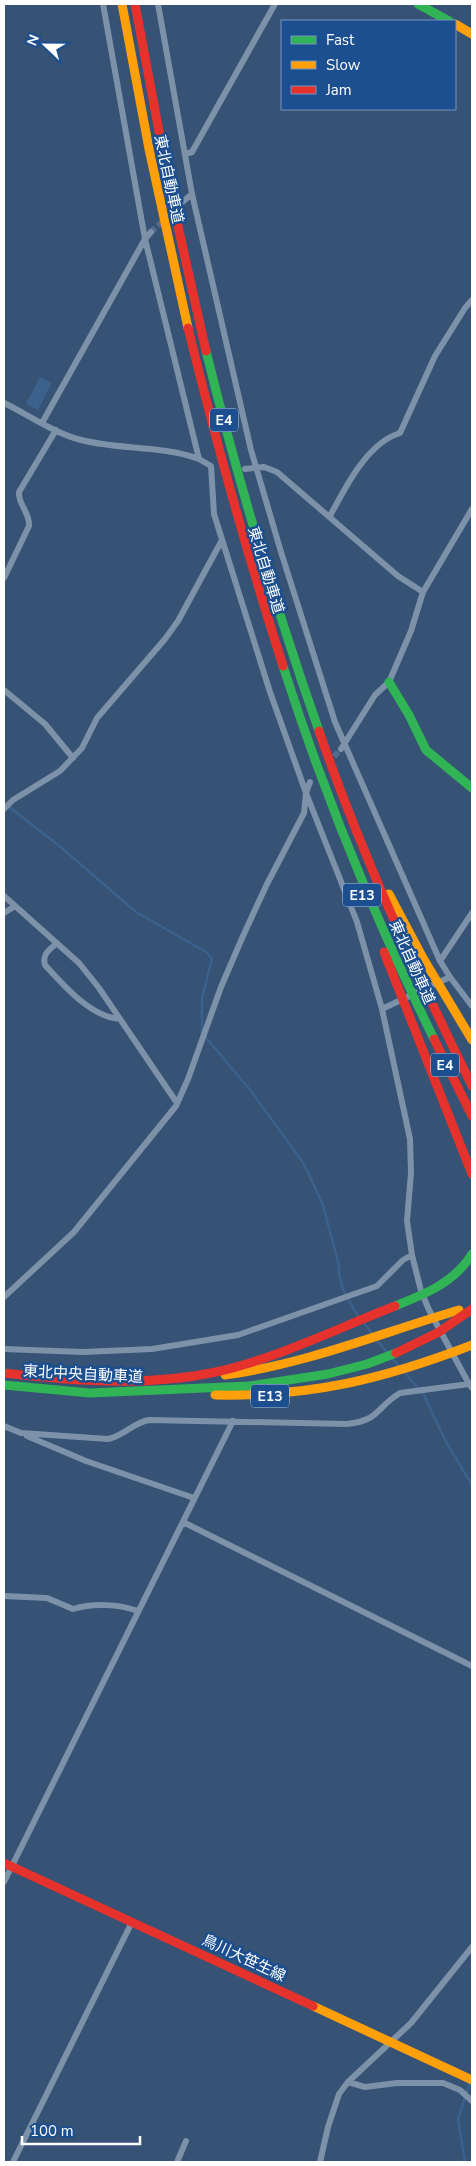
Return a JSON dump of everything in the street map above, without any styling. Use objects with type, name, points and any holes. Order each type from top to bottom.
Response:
[{"type":"main road","name":"東北自動車道","points":[[122,4],[147,145],[169,250],[215,442],[268,626],[296,711],[333,812]]},
{"type":"main road","name":"東北自動車道","points":[[135,4],[173,205],[198,314],[240,484],[303,687],[354,826],[412,965],[472,1086]]},
{"type":"main road","points":[[418,4],[448,20]]},
{"type":"main road","points":[[456,25],[472,34]]},
{"type":"main road","points":[[389,682],[409,715],[426,750],[472,788]]},
{"type":"main road","name":"E13","points":[[333,812],[340,838],[397,975],[410,1016],[472,1174]]},
{"type":"main road","name":"E13","points":[[354,826],[423,958],[472,1040]]},
{"type":"main road","name":"東北自動車道","points":[[397,975],[419,1013],[472,1116]]},
{"type":"main road","name":"E13","points":[[161,1378],[197,1375],[233,1367],[341,1329],[439,1285],[458,1273],[472,1254]]},
{"type":"main road","name":"E13","points":[[161,1378],[220,1376],[262,1371],[302,1361],[472,1309]]},
{"type":"main road","name":"E13","points":[[161,1391],[227,1388],[287,1382],[338,1372],[368,1363],[425,1340],[457,1313]]},
{"type":"main road","name":"E13","points":[[161,1391],[238,1396],[308,1393],[378,1379],[421,1366],[472,1346]]},
{"type":"main road","name":"東北中央自動車道","points":[[4,1373],[47,1378],[104,1380],[161,1378]]},
{"type":"main road","name":"東北中央自動車道","points":[[4,1384],[161,1391]]},
{"type":"main road","name":"鳥川大笹生線","points":[[8,1865],[392,2041],[472,2080]]},
{"type":"street","points":[[103,4],[145,239],[199,459]]},
{"type":"street","points":[[158,4],[192,194],[251,450],[296,599],[343,747],[440,961],[472,1006]]},
{"type":"street","points":[[185,154],[192,152],[275,4]]},
{"type":"street","points":[[180,204],[192,194]]},
{"type":"street","points":[[42,422],[145,239],[151,232]]},
{"type":"street","points":[[330,516],[356,470],[379,445],[391,435],[400,433],[435,356],[472,300]]},
{"type":"street","points":[[4,403],[56,430],[81,440],[173,451],[214,466],[214,514],[222,540],[270,692],[306,793],[357,922],[382,1010],[410,1139],[411,1174],[407,1221],[412,1255],[421,1291],[429,1310],[471,1386],[400,1393],[390,1399],[376,1415],[359,1423],[299,1424],[149,1420],[143,1421],[116,1438],[108,1439],[21,1434]]},
{"type":"street","points":[[4,578],[30,519],[20,499],[19,492],[56,430]]},
{"type":"street","points":[[245,469],[264,467],[278,472],[398,576],[423,592]]},
{"type":"street","points":[[343,747],[375,695],[389,682],[411,631],[423,592],[472,509]]},
{"type":"street","points":[[4,808],[13,800],[60,771],[88,740],[97,718],[165,639],[178,621],[222,540]]},
{"type":"street","points":[[4,690],[45,724],[73,758]]},
{"type":"street","points":[[4,1297],[74,1232],[177,1103],[188,1079],[221,987],[243,936],[266,886],[304,814],[306,793],[310,782]]},
{"type":"street","points":[[4,896],[84,970],[177,1103]]},
{"type":"street","points":[[4,913],[15,906]]},
{"type":"street","points":[[440,961],[472,913]]},
{"type":"street","points":[[57,943],[45,954],[45,965],[72,993],[97,1014],[120,1020]]},
{"type":"street","points":[[382,1010],[450,977]]},
{"type":"street","points":[[4,1349],[105,1352],[152,1349],[190,1344],[238,1334],[377,1286],[403,1260],[412,1255]]},
{"type":"street","points":[[4,1882],[8,1865],[233,1421]]},
{"type":"street","points":[[4,1426],[86,1461],[194,1498]]},
{"type":"street","points":[[183,1522],[472,1666]]},
{"type":"street","points":[[4,1596],[46,1598],[73,1609],[85,1606],[125,1606],[138,1611]]},
{"type":"street","points":[[13,2162],[132,1922]]},
{"type":"street","points":[[320,2162],[333,2109],[339,2094],[348,2082],[411,2023],[472,1947]]},
{"type":"street","points":[[348,2082],[365,2087],[397,2083],[443,2083],[460,2090],[472,2101]]},
{"type":"street","points":[[177,2162],[186,2141]]},
{"type":"water","points":[[40,377],[52,383],[38,410],[26,404]]},
{"type":"waterway","points":[[4,803],[57,844],[136,912],[206,952],[212,959],[202,998],[202,1033],[251,1091],[304,1164],[323,1205],[339,1266],[342,1286],[359,1317]]},
{"type":"waterway","points":[[364,1323],[373,1335]]},
{"type":"waterway","points":[[376,1339],[387,1352]]},
{"type":"waterway","points":[[392,1358],[400,1367]]},
{"type":"waterway","points":[[405,1373],[424,1395],[445,1440],[472,1485]]},
{"type":"waterway","points":[[465,2162],[458,2119],[470,2082]]},
{"type":"tunnel","points":[[151,232],[165,219]]},
{"type":"tunnel","points":[[328,763],[341,749]]},
{"type":"traffic: fast","points":[[418,4],[447,20]]},
{"type":"traffic: fast","points":[[206,351],[258,542],[287,637],[319,731]]},
{"type":"traffic: fast","points":[[283,666],[333,809],[352,856],[391,948],[434,1039]]},
{"type":"traffic: fast","points":[[389,682],[409,715],[426,750],[472,788]]},
{"type":"traffic: fast","points":[[395,1306],[428,1292],[448,1280],[457,1273],[472,1254]]},
{"type":"traffic: fast","points":[[4,1385],[90,1393],[249,1386],[328,1374],[367,1364],[396,1353]]},
{"type":"traffic: slow","points":[[122,4],[149,149],[188,328]]},
{"type":"traffic: slow","points":[[456,25],[472,34]]},
{"type":"traffic: slow","points":[[389,894],[423,958],[472,1040]]},
{"type":"traffic: slow","points":[[225,1375],[314,1356],[459,1310]]},
{"type":"traffic: slow","points":[[215,1395],[283,1393],[346,1384],[408,1367],[472,1345]]},
{"type":"traffic: slow","points":[[313,2006],[472,2080]]},
{"type":"traffic: jam","points":[[135,4],[171,195],[206,351]]},
{"type":"traffic: jam","points":[[188,328],[232,498],[283,666]]},
{"type":"traffic: jam","points":[[319,731],[335,777],[390,911],[472,1086]]},
{"type":"traffic: jam","points":[[384,952],[472,1174]]},
{"type":"traffic: jam","points":[[434,1039],[472,1116]]},
{"type":"traffic: jam","points":[[4,1373],[110,1381],[164,1380],[190,1377],[262,1359],[395,1306]]},
{"type":"traffic: jam","points":[[396,1353],[439,1332],[472,1309]]},
{"type":"traffic: jam","points":[[4,1863],[313,2006]]}]
